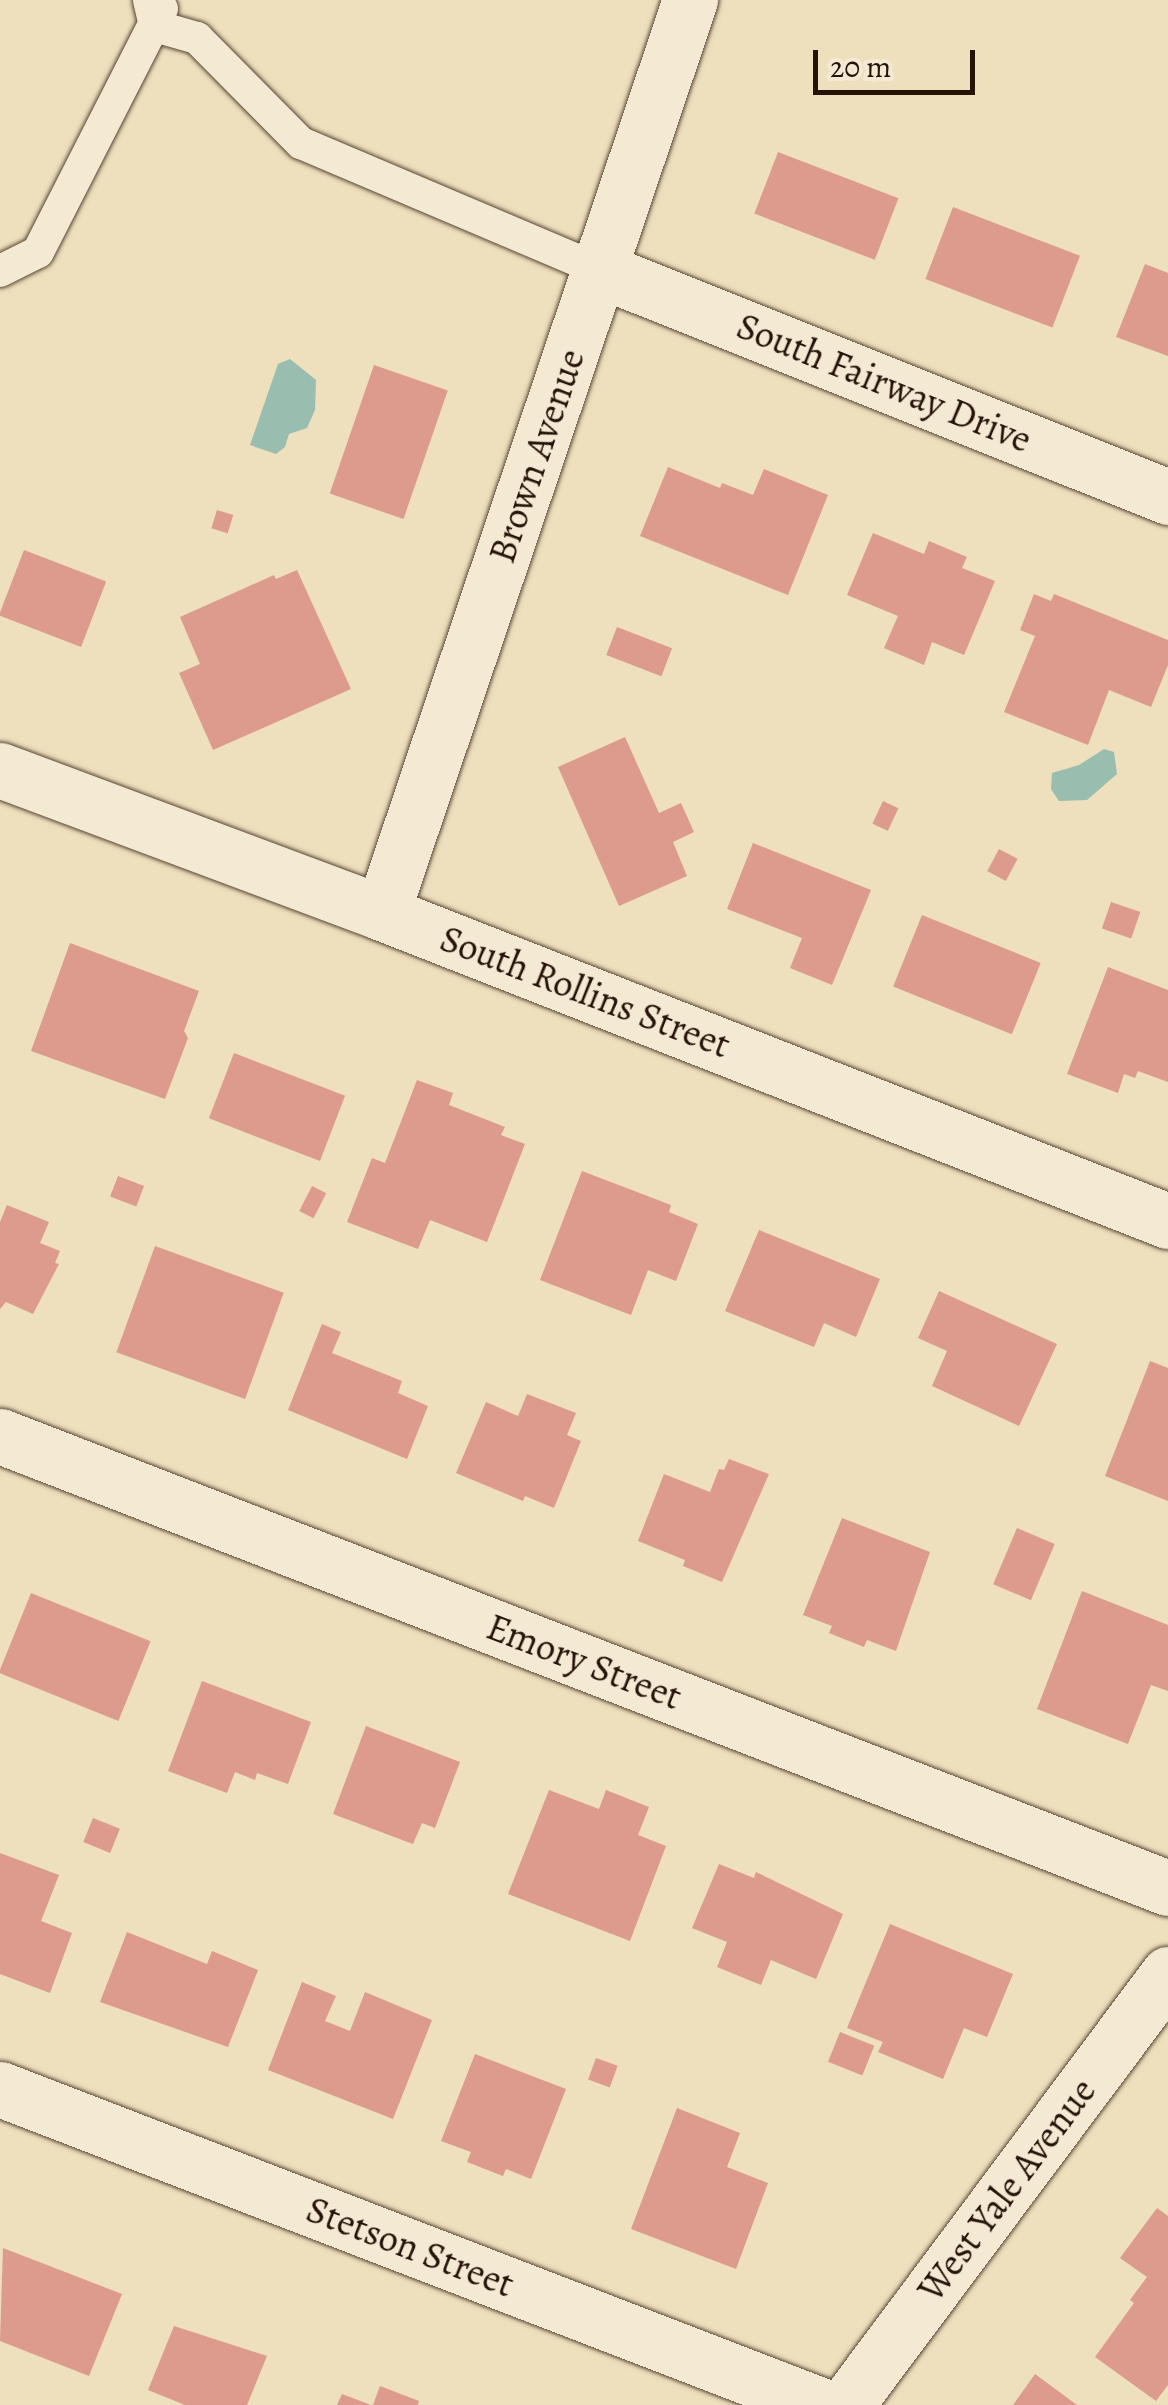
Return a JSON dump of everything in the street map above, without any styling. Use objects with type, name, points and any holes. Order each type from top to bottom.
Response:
[{"type":"street","name":"Brown Avenue","points":[[382,912],[690,0]]},
{"type":"street","name":"South Fairway Drive","points":[[600,270],[1168,496]]},
{"type":"street","name":"South Rollins Street","points":[[0,770],[382,912],[1168,1221]]},
{"type":"street","name":"Emory Street","points":[[0,1436],[1168,1888]]},
{"type":"street","name":"West Yale Avenue","points":[[846,2405],[1168,1974]]},
{"type":"street","name":"Stetson Street","points":[[0,2089],[820,2405]]},
{"type":"lane","points":[[0,271],[38,252],[156,9],[197,38],[301,143],[600,270]]},
{"type":"shaded area","points":[[290,359],[316,380],[315,410],[307,428],[289,434],[285,447],[276,454],[250,445],[278,364]]},
{"type":"shaded area","points":[[1104,749],[1114,752],[1117,774],[1087,800],[1059,801],[1051,789],[1052,773],[1079,765]]},
{"type":"building","points":[[778,152],[898,198],[875,260],[754,214]]},
{"type":"building","points":[[953,207],[1080,256],[1052,328],[925,279]]},
{"type":"building","points":[[1145,264],[1168,273],[1168,356],[1116,337]]},
{"type":"building","points":[[374,365],[448,390],[403,519],[330,494]]},
{"type":"building","points":[[668,467],[720,488],[722,483],[753,495],[764,469],[828,495],[788,595],[640,536]]},
{"type":"building","points":[[217,510],[233,515],[228,533],[211,528]]},
{"type":"building","points":[[873,533],[924,554],[929,541],[967,557],[962,568],[995,581],[964,655],[932,642],[924,665],[884,648],[898,616],[847,595]]},
{"type":"building","points":[[24,550],[106,582],[81,647],[0,616]]},
{"type":"building","points":[[297,570],[351,689],[213,750],[179,673],[200,664],[180,617],[274,575],[276,579]]},
{"type":"building","points":[[1034,594],[1051,601],[1054,594],[1168,640],[1168,665],[1151,707],[1109,690],[1088,745],[1004,712],[1035,636],[1020,630]]},
{"type":"building","points":[[617,627],[672,648],[661,676],[606,655]]},
{"type":"building","points":[[625,737],[659,813],[681,803],[694,832],[673,842],[687,876],[619,906],[558,767]]},
{"type":"building","points":[[883,801],[898,808],[888,831],[872,824]]},
{"type":"building","points":[[753,843],[871,890],[832,985],[790,968],[802,938],[727,909]]},
{"type":"building","points":[[999,849],[1018,859],[1006,881],[987,871]]},
{"type":"building","points":[[1111,902],[1140,912],[1131,939],[1102,928]]},
{"type":"building","points":[[922,915],[1041,963],[1012,1034],[893,986]]},
{"type":"building","points":[[70,943],[199,991],[184,1031],[188,1038],[165,1099],[31,1051]]},
{"type":"building","points":[[1108,967],[1168,990],[1168,1082],[1138,1071],[1135,1078],[1124,1074],[1118,1093],[1067,1074]]},
{"type":"building","points":[[234,1053],[345,1096],[320,1161],[209,1118]]},
{"type":"building","points":[[417,1080],[453,1093],[449,1105],[505,1127],[501,1135],[525,1144],[487,1242],[430,1220],[418,1249],[347,1222],[372,1158],[385,1163]]},
{"type":"building","points":[[582,1171],[671,1205],[669,1212],[698,1224],[676,1281],[648,1270],[631,1315],[540,1280]]},
{"type":"building","points":[[118,1176],[144,1186],[136,1207],[110,1197]]},
{"type":"building","points":[[312,1186],[326,1193],[314,1218],[299,1211]]},
{"type":"building","points":[[7,1205],[49,1222],[40,1243],[60,1251],[55,1263],[59,1264],[33,1314],[6,1302],[0,1309],[0,1222]]},
{"type":"building","points":[[759,1230],[880,1279],[856,1337],[824,1323],[814,1347],[725,1311]]},
{"type":"building","points":[[155,1246],[284,1293],[245,1399],[116,1352]]},
{"type":"building","points":[[939,1291],[1057,1344],[1019,1426],[932,1386],[947,1351],[918,1338]]},
{"type":"building","points":[[322,1324],[341,1332],[332,1353],[402,1381],[398,1393],[428,1406],[407,1459],[288,1410]]},
{"type":"building","points":[[1150,1361],[1168,1368],[1168,1501],[1105,1476]]},
{"type":"building","points":[[527,1394],[576,1413],[567,1435],[581,1441],[554,1508],[525,1496],[523,1501],[456,1473],[486,1402],[518,1416]]},
{"type":"building","points":[[729,1459],[769,1474],[722,1582],[683,1566],[685,1560],[638,1541],[664,1474],[710,1492],[719,1469],[724,1470]]},
{"type":"building","points":[[842,1518],[930,1552],[896,1651],[867,1640],[864,1647],[829,1633],[832,1626],[803,1615]]},
{"type":"building","points":[[1017,1528],[1055,1544],[1031,1600],[993,1584]]},
{"type":"building","points":[[1082,1591],[1168,1625],[1168,1691],[1151,1685],[1128,1744],[1037,1709]]},
{"type":"building","points":[[31,1593],[151,1641],[118,1721],[0,1673]]},
{"type":"building","points":[[202,1681],[311,1722],[288,1784],[257,1773],[255,1780],[235,1772],[227,1793],[168,1771]]},
{"type":"building","points":[[366,1726],[460,1762],[435,1828],[422,1823],[413,1844],[333,1814]]},
{"type":"building","points":[[549,1790],[599,1809],[606,1790],[649,1807],[638,1835],[666,1846],[630,1941],[508,1894]]},
{"type":"building","points":[[93,1818],[120,1829],[110,1853],[83,1842]]},
{"type":"building","points":[[0,1853],[59,1875],[41,1921],[72,1933],[50,1993],[0,1974]]},
{"type":"building","points":[[719,1864],[754,1878],[756,1872],[843,1914],[816,1979],[771,1960],[761,1985],[717,1967],[727,1942],[692,1928]]},
{"type":"building","points":[[890,1924],[1013,1974],[987,2037],[964,2028],[943,2079],[878,2052],[883,2042],[847,2028]]},
{"type":"building","points":[[127,1932],[207,1964],[212,1951],[258,1970],[228,2047],[100,2002]]},
{"type":"building","points":[[302,1982],[336,1996],[325,2021],[350,2031],[365,1992],[432,2020],[393,2119],[268,2070]]},
{"type":"building","points":[[840,2032],[874,2046],[862,2076],[828,2062]]},
{"type":"building","points":[[475,2054],[566,2089],[531,2179],[506,2169],[503,2176],[467,2162],[471,2152],[441,2141]]},
{"type":"building","points":[[596,2058],[618,2066],[610,2087],[588,2080]]},
{"type":"building","points":[[677,2108],[740,2133],[727,2167],[768,2183],[736,2269],[631,2229]]},
{"type":"building","points":[[1157,2208],[1168,2216],[1168,2385],[1156,2401],[1095,2357],[1134,2303],[1130,2300],[1147,2277],[1120,2258]]},
{"type":"building","points":[[3,2248],[122,2294],[89,2376],[0,2341]]},
{"type":"building","points":[[174,2326],[267,2356],[247,2405],[185,2405],[148,2390]]},
{"type":"building","points":[[1035,2374],[1077,2405],[1013,2405]]},
{"type":"building","points":[[380,2386],[419,2401],[418,2405],[373,2405]]},
{"type":"building","points":[[342,2394],[371,2405],[337,2405]]}]
